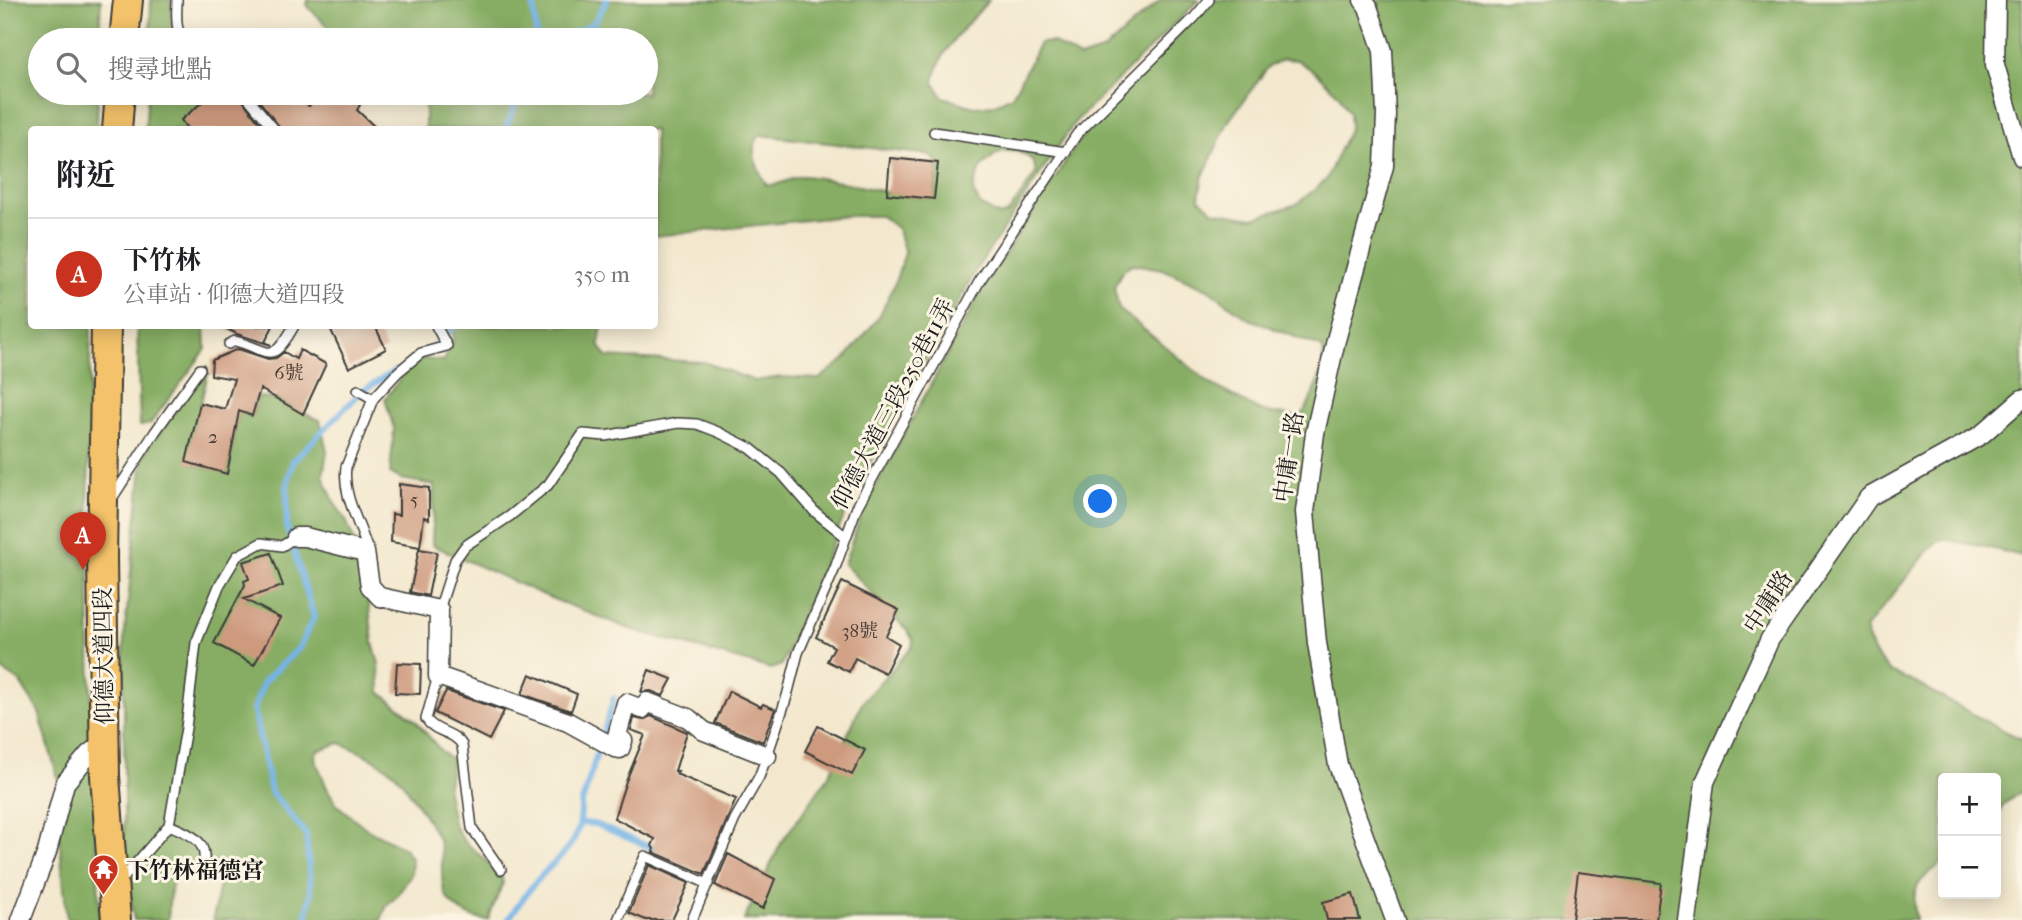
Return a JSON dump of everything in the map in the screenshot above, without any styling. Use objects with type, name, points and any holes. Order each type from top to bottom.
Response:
[{"type":"main road","points":[[125,28],[128,0]]},
{"type":"main road","points":[[117,126],[119,105]]},
{"type":"main road","name":"仰德大道四段","points":[[106,329],[103,514],[105,776],[116,920]]},
{"type":"street","name":"中庸一路","points":[[1363,0],[1383,51],[1386,114],[1384,166],[1330,366],[1315,432],[1305,512],[1317,643],[1338,765],[1395,920]]},
{"type":"street","points":[[1996,0],[1995,65],[2022,157]]},
{"type":"street","name":"中庸路","points":[[1687,920],[1705,782],[1770,639],[1869,498],[1981,435],[2022,399]]},
{"type":"street","points":[[289,541],[366,552],[370,586],[380,597],[439,610],[438,676],[568,722],[615,748],[620,749],[623,741],[617,736],[626,703],[642,709],[647,702],[688,719],[704,731],[767,756]]},
{"type":"street","points":[[21,920],[47,852],[65,783],[89,754],[105,742]]},
{"type":"lane","points":[[177,0],[178,28]]},
{"type":"lane","name":"仰德大道三段250巷11弄","points":[[692,920],[735,819],[767,756],[799,653],[857,507],[979,282],[1077,134],[1209,0]]},
{"type":"lane","points":[[254,105],[272,126]]},
{"type":"lane","points":[[934,132],[1066,152]]},
{"type":"lane","points":[[229,344],[235,341],[269,353],[278,349],[292,329]]},
{"type":"lane","points":[[370,586],[369,555],[362,528],[347,496],[344,479],[346,467],[371,398],[421,353],[447,346],[438,329]]},
{"type":"lane","points":[[103,514],[155,432],[200,369]]},
{"type":"lane","points":[[358,390],[371,398]]},
{"type":"lane","points":[[439,610],[455,560],[465,546],[510,516],[548,485],[583,434],[605,436],[678,423],[697,424],[718,432],[750,449],[781,473],[814,511],[846,537]]},
{"type":"lane","points":[[114,889],[169,825],[186,728],[196,643],[219,586],[237,556],[261,543],[289,541]]},
{"type":"lane","points":[[438,676],[426,719],[433,727],[459,740],[462,745],[472,828],[500,870]]},
{"type":"lane","points":[[169,825],[202,844],[204,859]]},
{"type":"lane","points":[[618,920],[645,856],[708,884]]},
{"type":"green space","points":[[0,0],[101,0],[100,28],[28,28],[28,105],[98,105],[97,126],[28,126],[28,329],[91,329],[88,475],[90,623],[100,920],[67,920],[59,835],[60,786],[39,712],[19,681],[0,669]]},
{"type":"green space","points":[[151,0],[171,0],[172,28],[150,28]]},
{"type":"green space","points":[[308,0],[989,0],[948,49],[941,60],[934,83],[943,97],[974,107],[993,105],[1012,96],[1040,43],[1052,42],[1080,58],[1104,50],[1160,0],[1199,0],[1075,122],[976,270],[854,492],[782,665],[771,669],[630,629],[548,597],[432,545],[434,485],[401,479],[390,473],[394,429],[385,399],[416,358],[444,361],[454,338],[452,329],[602,329],[599,345],[607,357],[704,362],[755,381],[781,377],[819,379],[844,360],[879,317],[905,253],[897,228],[881,216],[846,216],[658,236],[658,126],[425,126],[425,105],[658,105],[658,28],[329,28],[307,6]],"holes":[[[760,135],[930,155],[938,163],[934,198],[901,195],[803,176],[766,185],[757,166],[754,147]],[[1002,151],[1020,153],[1033,161],[1036,173],[1008,213],[1000,216],[981,206],[973,192],[977,178],[982,167]]]},
{"type":"green space","points":[[1211,0],[2022,0],[2022,556],[1941,539],[1932,546],[1865,629],[1873,652],[1890,672],[2022,739],[2022,791],[2001,809],[2001,773],[1938,773],[1938,866],[1922,880],[1915,892],[1916,920],[744,920],[782,841],[827,779],[863,701],[912,647],[913,640],[907,630],[844,564],[863,510],[984,286],[1081,138]],"holes":[[[1283,59],[1297,60],[1316,73],[1339,95],[1349,113],[1350,127],[1326,180],[1297,204],[1253,218],[1213,211],[1199,198],[1203,176],[1228,122],[1268,67]],[[1132,264],[1162,269],[1208,289],[1247,318],[1323,348],[1318,384],[1300,417],[1260,411],[1211,384],[1119,309],[1114,287],[1123,270]]]},
{"type":"green space","points":[[147,105],[204,105],[203,126],[145,126]]},
{"type":"green space","points":[[137,329],[205,329],[206,349],[150,424],[140,426]]},
{"type":"green space","points":[[207,367],[208,373],[187,462],[227,473],[239,412],[252,416],[258,397],[274,399],[320,420],[327,451],[323,476],[358,550],[379,664],[380,692],[415,720],[452,760],[447,791],[453,823],[463,840],[501,874],[503,883],[488,920],[463,912],[452,905],[446,896],[442,856],[436,835],[398,777],[374,759],[340,743],[316,751],[315,758],[337,805],[367,829],[404,848],[412,860],[411,875],[397,896],[387,905],[381,920],[213,920],[220,877],[216,862],[202,861],[185,865],[179,870],[170,894],[168,920],[134,920],[124,863],[124,640],[143,456]]},
{"type":"building","points":[[199,105],[246,105],[262,126],[185,126],[181,120]]},
{"type":"building","points":[[262,105],[360,105],[357,110],[374,126],[279,126]]},
{"type":"building","points":[[890,158],[938,163],[934,199],[887,194]]},
{"type":"building","points":[[227,329],[272,329],[265,342],[271,345]]},
{"type":"building","points":[[330,329],[376,329],[386,349],[349,368]]},
{"type":"building","points":[[238,349],[268,359],[276,358],[284,352],[296,359],[300,350],[326,364],[303,414],[260,389],[252,416],[239,411],[227,474],[186,462],[200,403],[225,409],[234,379],[211,375],[212,360]]},
{"type":"building","points":[[399,484],[429,488],[429,519],[424,517],[420,547],[391,542],[392,514],[399,515]]},
{"type":"building","points":[[419,549],[437,552],[428,596],[410,592]]},
{"type":"building","points":[[271,553],[283,586],[244,599],[280,618],[254,665],[214,643],[245,585],[244,581],[249,579],[243,562]]},
{"type":"building","points":[[842,582],[899,610],[886,636],[899,644],[885,673],[855,658],[849,672],[827,661],[834,647],[816,637]]},
{"type":"building","points":[[397,663],[421,664],[420,694],[395,693]]},
{"type":"building","points":[[649,670],[672,679],[663,696],[651,691],[641,692]]},
{"type":"building","points":[[530,674],[577,694],[571,711],[522,694]]},
{"type":"building","points":[[446,691],[504,711],[489,740],[435,713]]},
{"type":"building","points":[[729,691],[761,707],[763,704],[775,709],[763,742],[715,723]]},
{"type":"building","points":[[651,716],[687,732],[676,774],[736,799],[704,874],[653,852],[655,839],[614,818],[645,735],[631,730],[634,718],[643,720]]},
{"type":"building","points":[[818,726],[865,750],[852,775],[805,751]]},
{"type":"building","points":[[728,854],[775,879],[763,909],[715,885]]},
{"type":"building","points":[[649,865],[689,883],[672,920],[646,920],[629,913]]},
{"type":"building","points":[[1578,872],[1661,883],[1656,920],[1572,920]]},
{"type":"building","points":[[1353,894],[1360,920],[1327,920],[1323,902]]},
{"type":"waterway","points":[[533,0],[536,28]]},
{"type":"waterway","points":[[584,28],[594,23],[607,0]]},
{"type":"waterway","points":[[507,126],[515,105]]},
{"type":"waterway","points":[[431,348],[452,329]]},
{"type":"waterway","points":[[306,920],[311,893],[306,834],[271,792],[254,710],[264,681],[299,648],[314,617],[287,528],[287,484],[293,461],[361,392],[395,371]]},
{"type":"waterway","points":[[508,920],[534,884],[573,841],[614,698]]},
{"type":"waterway","points":[[582,823],[595,824],[652,848]]},
{"type":"place","name":"下竹林","points":[[83,570]]},
{"type":"place","name":"下竹林福德宮","points":[[103,897]]}]
